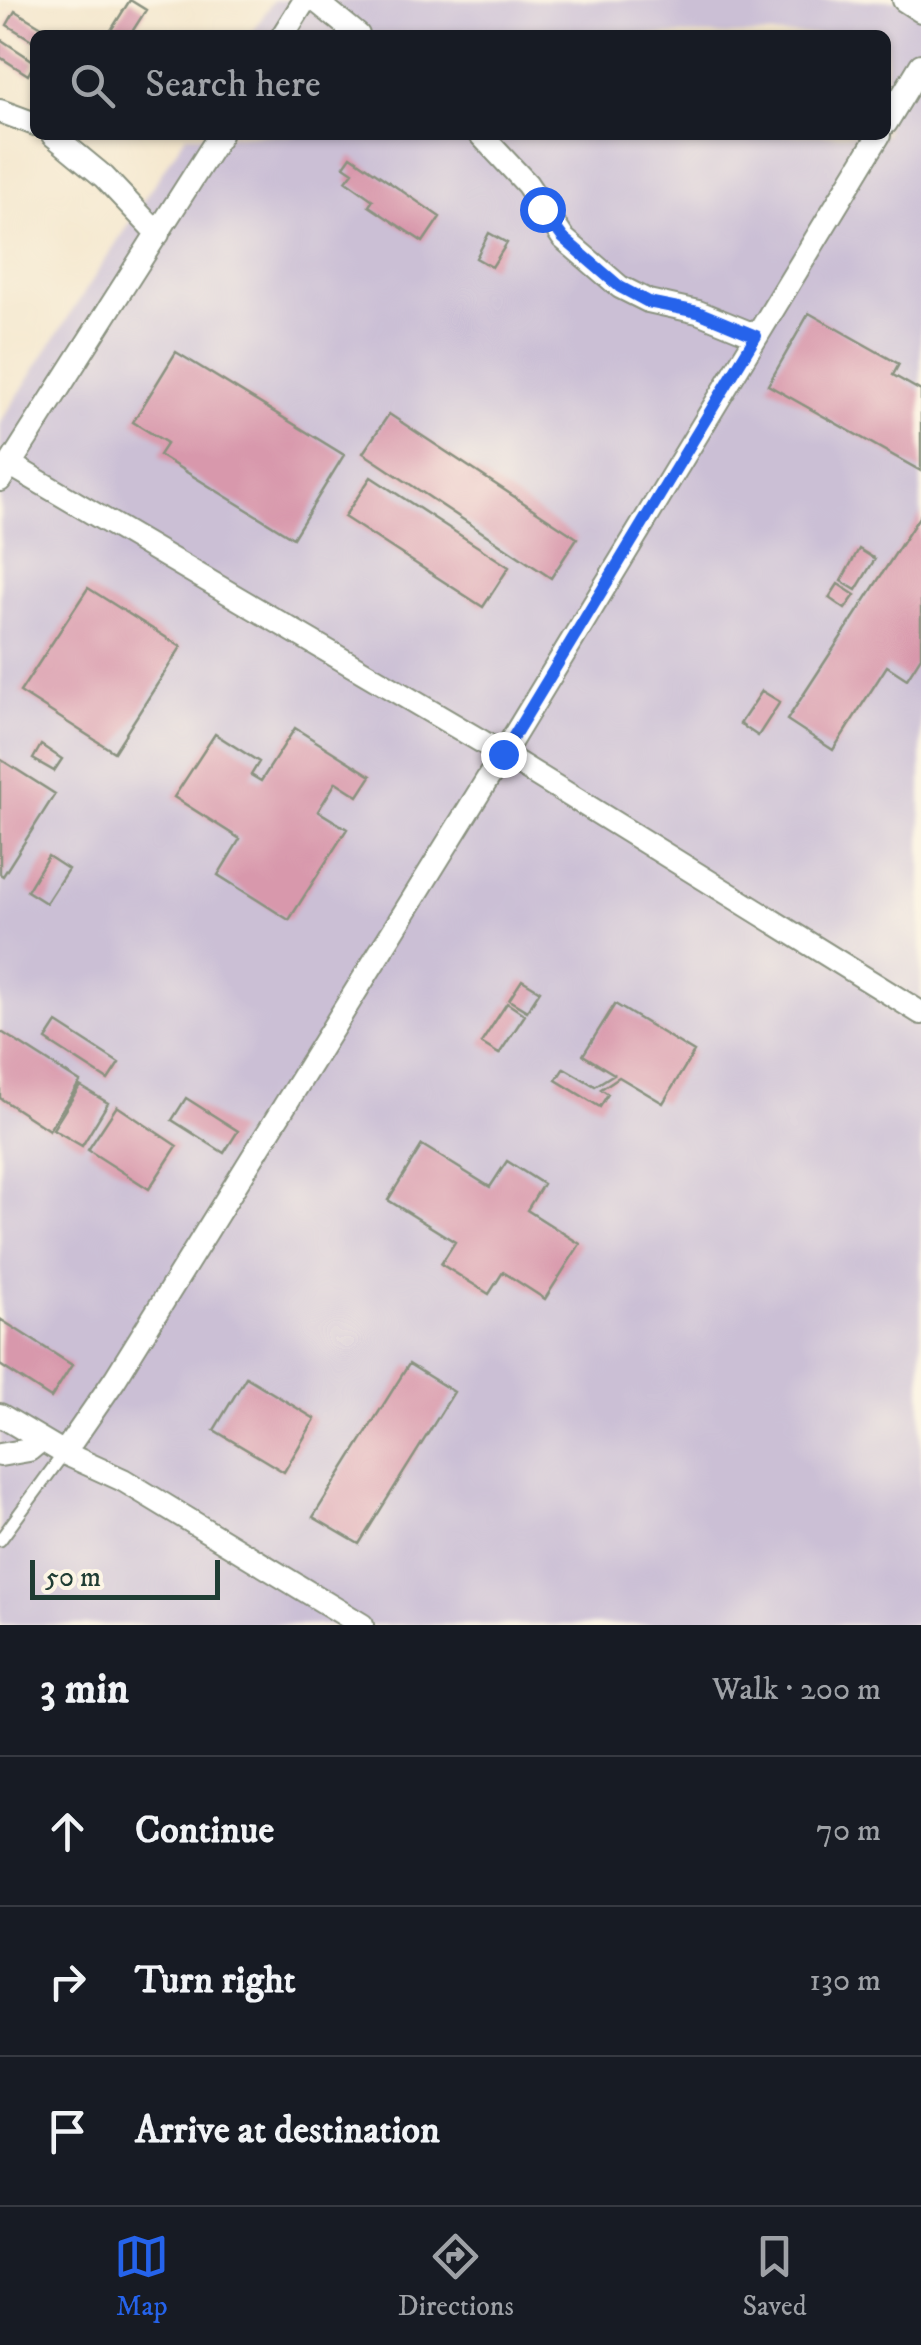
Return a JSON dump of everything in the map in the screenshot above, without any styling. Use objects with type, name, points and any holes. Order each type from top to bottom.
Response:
[{"type":"street","points":[[287,30],[306,0]]},
{"type":"street","points":[[315,0],[352,30]]},
{"type":"street","points":[[904,0],[921,11]]},
{"type":"street","points":[[891,115],[921,66]]},
{"type":"street","points":[[0,99],[18,117]]},
{"type":"street","points":[[59,140],[104,177],[158,234]]},
{"type":"street","points":[[217,140],[5,472],[503,754],[921,1013]]},
{"type":"street","points":[[486,140],[528,184],[563,238],[620,287],[648,302],[698,312],[756,336]]},
{"type":"street","points":[[64,1452],[115,1379],[503,754],[876,140]]},
{"type":"street","points":[[0,1416],[123,1480],[362,1625]]},
{"type":"street","points":[[0,1454],[28,1450],[42,1440]]},
{"type":"lane","points":[[0,1540],[64,1452]]},
{"type":"shaded area","points":[[273,0],[921,0],[921,1625],[0,1625],[0,423],[183,140],[891,140],[891,30],[254,30]]},
{"type":"building","points":[[130,0],[146,10],[133,30],[111,30]]},
{"type":"building","points":[[15,11],[47,30],[30,30],[30,39],[7,25]]},
{"type":"building","points":[[0,39],[30,59],[28,75],[0,57]]},
{"type":"building","points":[[351,156],[440,217],[423,242],[369,206],[373,200],[346,181],[353,172],[344,166]]},
{"type":"building","points":[[489,233],[507,243],[492,267],[476,258]]},
{"type":"building","points":[[809,313],[899,364],[893,375],[921,391],[921,471],[768,385]]},
{"type":"building","points":[[176,352],[344,455],[293,538],[159,455],[167,443],[133,422]]},
{"type":"building","points":[[389,414],[577,538],[551,578],[363,453]]},
{"type":"building","points":[[371,477],[509,567],[483,607],[344,517]]},
{"type":"building","points":[[921,514],[921,657],[907,679],[887,666],[833,750],[787,720]]},
{"type":"building","points":[[859,549],[875,559],[856,590],[841,581]]},
{"type":"building","points":[[838,584],[855,595],[845,609],[829,598]]},
{"type":"building","points":[[88,588],[181,647],[114,752],[20,692]]},
{"type":"building","points":[[762,691],[780,702],[758,736],[740,724]]},
{"type":"building","points":[[295,728],[371,776],[358,796],[336,782],[318,811],[347,829],[289,920],[218,875],[240,839],[174,797],[215,734],[259,762],[251,775],[261,781]]},
{"type":"building","points":[[41,745],[62,759],[54,771],[33,759]]},
{"type":"building","points":[[0,759],[55,794],[3,876],[0,874]]},
{"type":"building","points":[[48,856],[68,869],[46,903],[27,891]]},
{"type":"building","points":[[522,980],[540,991],[527,1011],[509,1000]]},
{"type":"building","points":[[507,1003],[525,1015],[499,1054],[481,1043]]},
{"type":"building","points":[[615,1004],[694,1052],[663,1103],[619,1077],[601,1089],[608,1094],[600,1107],[556,1080],[564,1068],[595,1086],[614,1074],[583,1055]]},
{"type":"building","points":[[57,1023],[119,1063],[108,1080],[46,1040]]},
{"type":"building","points":[[0,1031],[80,1082],[49,1130],[0,1098]]},
{"type":"building","points":[[80,1086],[108,1103],[82,1146],[53,1129]]},
{"type":"building","points":[[186,1098],[238,1131],[224,1153],[172,1120]]},
{"type":"building","points":[[117,1106],[177,1146],[149,1189],[88,1150]]},
{"type":"building","points":[[422,1145],[490,1187],[507,1161],[543,1184],[527,1210],[580,1244],[545,1299],[503,1272],[489,1294],[441,1264],[455,1242],[388,1200]]},
{"type":"building","points":[[0,1319],[72,1365],[51,1398],[0,1365]]},
{"type":"building","points":[[409,1364],[454,1392],[359,1544],[313,1517]]},
{"type":"building","points":[[246,1377],[315,1419],[284,1472],[214,1430]]},
{"type":"route","points":[[503,754],[756,336],[698,312],[648,302],[620,287],[563,238],[542,209]]}]
